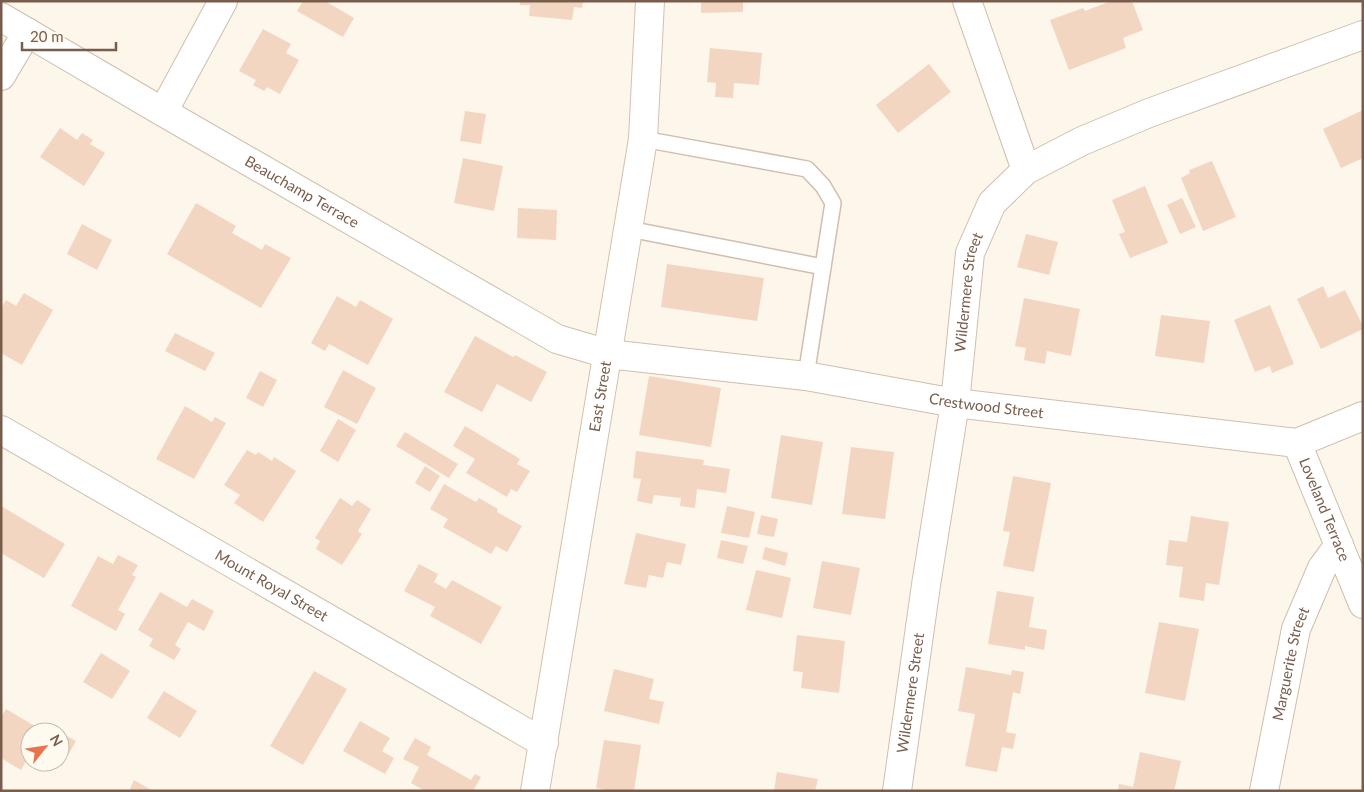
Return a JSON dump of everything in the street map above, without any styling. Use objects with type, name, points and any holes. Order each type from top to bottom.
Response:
[{"type":"street","points":[[163,112],[223,1]]},
{"type":"street","name":"East Street","points":[[536,791],[643,139],[650,1]]},
{"type":"street","points":[[967,1],[1026,170]]},
{"type":"street","name":"Beauchamp Terrace","points":[[1,17],[557,339],[608,354]]},
{"type":"street","points":[[1,76],[27,32]]},
{"type":"street","name":"Wildermere Street","points":[[897,791],[926,585],[955,403],[970,253],[992,203],[1026,170],[1082,141],[1149,113],[1363,35]]},
{"type":"street","name":"Crestwood Street","points":[[608,354],[806,376],[955,403],[1297,443],[1363,416]]},
{"type":"street","name":"Mount Royal Street","points":[[1,430],[544,743]]},
{"type":"street","name":"Loveland Terrace","points":[[1297,443],[1363,604]]},
{"type":"street","name":"Marguerite Street","points":[[1264,791],[1296,629],[1322,568],[1339,545]]},
{"type":"lane","points":[[643,139],[807,169],[823,186],[833,204],[806,376]]},
{"type":"lane","points":[[629,229],[823,267]]},
{"type":"building","points":[[303,1],[325,1],[354,18],[343,37],[297,11]]},
{"type":"building","points":[[520,1],[583,1],[582,8],[574,7],[572,20],[529,16],[530,5],[520,5]]},
{"type":"building","points":[[701,1],[743,1],[743,12],[701,13]]},
{"type":"building","points":[[1111,1],[1132,1],[1143,30],[1123,38],[1126,48],[1069,70],[1050,20],[1083,8],[1085,11]]},
{"type":"building","points":[[263,29],[291,44],[286,53],[299,60],[280,94],[267,87],[264,91],[253,85],[256,80],[239,71]]},
{"type":"building","points":[[710,48],[762,53],[759,85],[734,83],[733,98],[715,97],[716,83],[707,82]]},
{"type":"building","points":[[929,64],[951,92],[898,133],[876,105]]},
{"type":"building","points":[[1363,110],[1363,158],[1341,168],[1323,129]]},
{"type":"building","points":[[465,111],[486,114],[481,144],[460,141]]},
{"type":"building","points":[[60,128],[77,140],[82,133],[93,140],[90,144],[105,153],[84,186],[40,157]]},
{"type":"building","points":[[463,158],[503,166],[494,211],[454,203]]},
{"type":"building","points":[[1212,161],[1236,217],[1203,231],[1181,178],[1190,173],[1189,170]]},
{"type":"building","points":[[1145,186],[1168,243],[1130,258],[1119,234],[1125,232],[1112,200]]},
{"type":"building","points":[[1182,198],[1196,227],[1180,234],[1167,205]]},
{"type":"building","points":[[196,203],[236,226],[232,233],[262,250],[265,244],[291,258],[261,308],[167,254]]},
{"type":"building","points":[[518,208],[557,210],[556,240],[517,238]]},
{"type":"building","points":[[82,224],[112,240],[97,270],[67,254]]},
{"type":"building","points":[[1026,234],[1058,242],[1049,275],[1017,267]]},
{"type":"building","points":[[667,264],[764,278],[757,321],[661,307]]},
{"type":"building","points":[[1323,286],[1328,298],[1345,290],[1363,329],[1321,349],[1297,299]]},
{"type":"building","points":[[24,293],[53,310],[22,365],[1,353],[1,308],[6,300],[16,306]]},
{"type":"building","points":[[337,296],[356,307],[360,300],[393,319],[368,365],[329,344],[325,351],[311,343]]},
{"type":"building","points":[[1024,298],[1080,309],[1071,356],[1047,351],[1045,364],[1024,360],[1026,348],[1015,346]]},
{"type":"building","points":[[1270,305],[1294,364],[1272,373],[1270,366],[1255,372],[1234,320]]},
{"type":"building","points":[[1161,315],[1210,321],[1204,363],[1155,356]]},
{"type":"building","points":[[175,333],[215,353],[205,371],[165,351]]},
{"type":"building","points":[[475,336],[513,357],[515,355],[547,372],[531,402],[497,384],[482,412],[444,392]]},
{"type":"building","points":[[343,370],[376,388],[357,424],[324,407]]},
{"type":"building","points":[[260,371],[277,380],[263,407],[246,398]]},
{"type":"building","points":[[649,376],[721,388],[711,447],[639,435]]},
{"type":"building","points":[[185,406],[212,422],[215,417],[226,423],[194,479],[156,459]]},
{"type":"building","points":[[338,419],[356,430],[338,462],[320,451]]},
{"type":"building","points":[[465,426],[520,459],[517,464],[530,471],[517,492],[511,489],[507,497],[466,473],[475,459],[453,446]]},
{"type":"building","points":[[405,432],[458,464],[449,478],[396,446]]},
{"type":"building","points":[[781,435],[823,442],[812,505],[771,498]]},
{"type":"building","points":[[851,447],[894,452],[885,519],[842,514]]},
{"type":"building","points":[[247,450],[256,455],[258,452],[272,461],[274,457],[296,471],[263,522],[234,503],[240,495],[224,485]]},
{"type":"building","points":[[636,451],[704,460],[703,465],[730,469],[726,493],[697,489],[695,508],[680,506],[681,498],[654,495],[652,504],[637,501],[641,479],[633,478]]},
{"type":"building","points":[[425,466],[440,476],[430,492],[415,483]]},
{"type":"building","points":[[1013,476],[1051,483],[1034,572],[1003,566],[1010,532],[1003,531]]},
{"type":"building","points":[[444,484],[476,502],[479,498],[498,509],[497,512],[522,526],[507,552],[496,546],[491,554],[443,527],[448,519],[430,509]]},
{"type":"building","points":[[340,498],[352,506],[357,500],[371,509],[358,531],[362,534],[342,565],[316,549],[320,541],[315,538]]},
{"type":"building","points":[[1,506],[65,544],[44,578],[1,553]]},
{"type":"building","points":[[727,506],[755,512],[749,538],[721,533]]},
{"type":"building","points":[[761,515],[778,519],[774,537],[757,534]]},
{"type":"building","points":[[1191,516],[1229,522],[1219,585],[1206,583],[1204,601],[1179,597],[1183,567],[1166,565],[1169,540],[1187,542]]},
{"type":"building","points":[[636,533],[686,544],[681,565],[667,562],[663,578],[649,575],[646,588],[624,584]]},
{"type":"building","points":[[721,540],[748,546],[743,564],[717,558]]},
{"type":"building","points":[[765,547],[788,553],[785,566],[762,559]]},
{"type":"building","points":[[118,555],[138,565],[132,575],[136,577],[118,610],[125,614],[116,631],[71,606],[98,556],[113,564]]},
{"type":"building","points":[[822,561],[860,568],[851,615],[813,608]]},
{"type":"building","points":[[419,564],[438,574],[434,582],[446,589],[452,580],[502,607],[481,644],[430,616],[435,607],[404,591]]},
{"type":"building","points":[[756,570],[791,578],[782,618],[746,610]]},
{"type":"building","points":[[997,591],[1034,597],[1029,627],[1047,630],[1044,650],[1025,646],[1025,650],[988,644]]},
{"type":"building","points":[[160,592],[187,607],[192,599],[214,611],[204,631],[188,622],[175,645],[181,649],[174,660],[149,646],[153,639],[138,630]]},
{"type":"building","points":[[1159,622],[1199,629],[1185,701],[1145,693]]},
{"type":"building","points":[[797,635],[845,641],[839,693],[801,688],[803,672],[793,671]]},
{"type":"building","points":[[101,653],[130,671],[112,699],[83,682]]},
{"type":"building","points":[[966,667],[1011,675],[1012,670],[1024,672],[1020,694],[1013,692],[1006,732],[1016,734],[1013,749],[1002,747],[997,772],[965,766],[975,714],[958,711]]},
{"type":"building","points":[[614,669],[654,679],[649,699],[664,702],[659,724],[604,711]]},
{"type":"building","points":[[314,671],[347,689],[303,765],[270,746]]},
{"type":"building","points":[[164,691],[197,711],[180,738],[147,718]]},
{"type":"building","points":[[6,709],[28,722],[20,722],[20,769],[1,758],[1,717]]},
{"type":"building","points":[[360,721],[390,738],[382,751],[394,758],[385,774],[343,751]]},
{"type":"building","points":[[70,738],[76,741],[70,752]]},
{"type":"building","points":[[415,738],[431,747],[427,755],[471,780],[475,774],[481,777],[473,791],[425,791],[411,783],[419,767],[403,759]]},
{"type":"building","points":[[604,740],[641,745],[634,791],[612,791],[596,788]]},
{"type":"building","points":[[1140,752],[1181,761],[1174,791],[1118,791],[1119,784],[1133,787]]},
{"type":"building","points":[[777,772],[818,779],[815,791],[774,791]]},
{"type":"building","points":[[134,780],[153,791],[129,791]]}]
